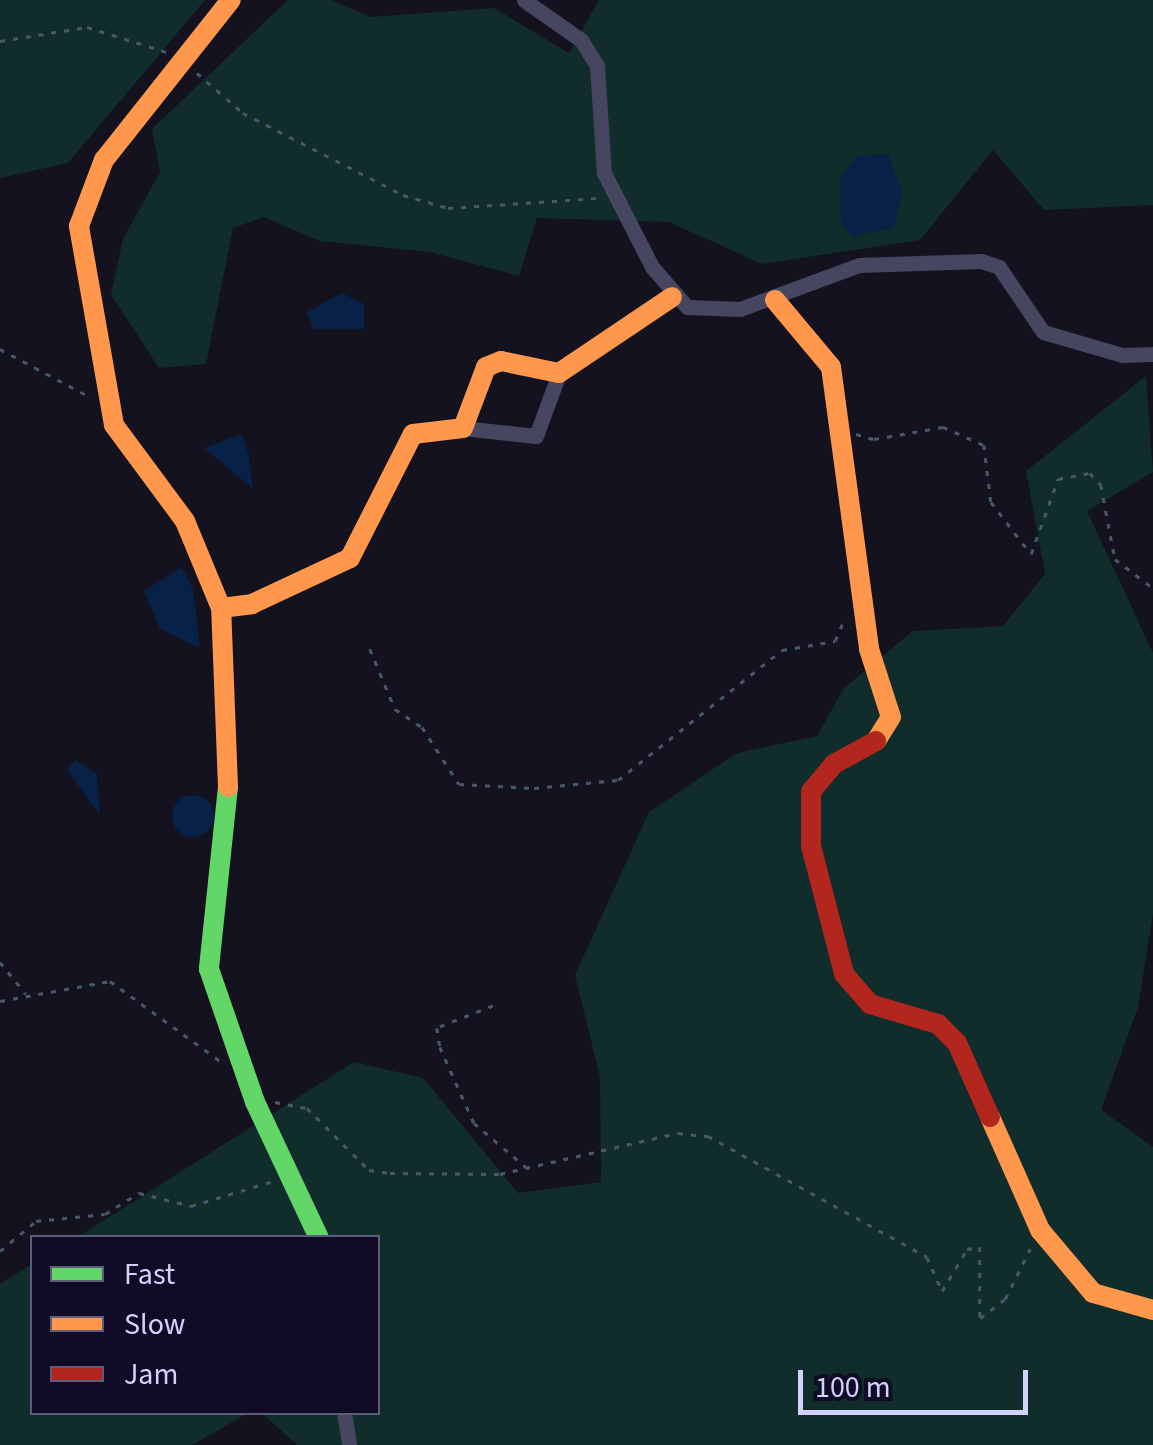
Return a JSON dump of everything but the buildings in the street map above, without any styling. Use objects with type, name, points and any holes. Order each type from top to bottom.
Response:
[{"type":"street","points":[[231,0],[181,58],[104,160],[81,209],[110,409],[124,446],[195,538],[221,608],[230,820],[209,968],[252,1092],[297,1182],[318,1235]]},
{"type":"street","points":[[524,0],[581,40],[596,66],[614,197],[672,297]]},
{"type":"street","points":[[221,608],[252,604],[350,558],[413,434],[463,428],[536,436],[559,373],[672,297],[740,309],[775,300],[859,265],[981,261],[999,268],[1044,332],[1122,355],[1153,354]]},
{"type":"street","points":[[775,300],[831,367],[869,649],[892,718],[874,746],[825,770],[811,791],[826,909],[854,991],[938,1024],[958,1042],[1040,1230],[1094,1293],[1153,1310]]},
{"type":"street","points":[[463,428],[486,366],[501,361],[559,373]]},
{"type":"street","points":[[344,1415],[349,1445]]},
{"type":"path","points":[[0,41],[87,27],[181,58],[243,113],[402,195],[448,208],[614,197]]},
{"type":"path","points":[[0,349],[110,409]]},
{"type":"path","points":[[841,426],[874,439],[943,426],[984,445],[991,502],[1031,554],[1058,480],[1090,473],[1101,485],[1114,559],[1153,588]]},
{"type":"path","points":[[370,649],[395,708],[422,727],[459,784],[534,788],[618,780],[782,650],[835,640],[847,612]]},
{"type":"path","points":[[0,962],[27,996]]},
{"type":"path","points":[[0,1001],[110,981],[252,1092],[307,1108],[369,1170],[528,1170],[678,1133],[708,1136],[927,1257],[942,1291],[966,1249],[980,1248],[980,1318],[1004,1298],[1040,1230]]},
{"type":"path","points":[[494,1006],[437,1028],[440,1046],[474,1123],[528,1170]]},
{"type":"path","points":[[0,1251],[36,1222],[104,1214],[139,1192],[191,1206],[246,1184],[297,1182]]},
{"type":"green space","points":[[0,0],[205,0],[68,163],[0,178]]},
{"type":"green space","points":[[288,0],[331,0],[370,17],[494,8],[569,53],[599,0],[1153,0],[1153,205],[1044,210],[993,150],[920,240],[762,264],[669,222],[537,218],[519,276],[430,252],[320,241],[264,217],[233,228],[206,364],[159,368],[111,295],[123,239],[160,172],[152,129]]},
{"type":"green space","points":[[1146,376],[1153,472],[1087,511],[1153,653],[1153,914],[1138,1007],[1101,1110],[1153,1147],[1153,1445],[297,1445],[264,1415],[380,1415],[380,1235],[81,1235],[354,1062],[423,1078],[518,1193],[601,1182],[600,1077],[575,975],[649,812],[737,753],[817,736],[844,688],[913,631],[1003,626],[1045,574],[1026,471]]},
{"type":"green space","points":[[30,1265],[30,1415],[244,1415],[192,1445],[0,1445],[0,1284]]},
{"type":"water","points":[[888,154],[902,191],[894,228],[852,236],[841,222],[840,178],[857,156]]},
{"type":"water","points":[[342,293],[364,304],[364,329],[313,329],[307,312]]},
{"type":"water","points":[[242,434],[249,456],[253,489],[204,448]]},
{"type":"water","points":[[182,567],[193,589],[200,648],[160,629],[144,591]]},
{"type":"water","points":[[75,760],[97,774],[100,815],[67,770]]},
{"type":"water","points":[[193,795],[208,801],[214,816],[208,831],[193,837],[178,831],[172,816],[178,801]]},
{"type":"traffic: fast","points":[[228,787],[209,969],[255,1102],[318,1235]]},
{"type":"traffic: slow","points":[[228,787],[221,608],[185,521],[114,425],[79,226],[104,160],[231,0]]},
{"type":"traffic: slow","points":[[221,608],[252,604],[350,558],[413,434],[463,428],[486,367],[501,361],[559,373],[672,297]]},
{"type":"traffic: slow","points":[[775,300],[831,367],[869,649],[891,717],[876,741]]},
{"type":"traffic: slow","points":[[990,1117],[1040,1230],[1093,1293],[1153,1310]]},
{"type":"traffic: jam","points":[[876,741],[834,764],[811,791],[811,846],[844,974],[870,1004],[938,1024],[957,1043],[990,1117]]}]
